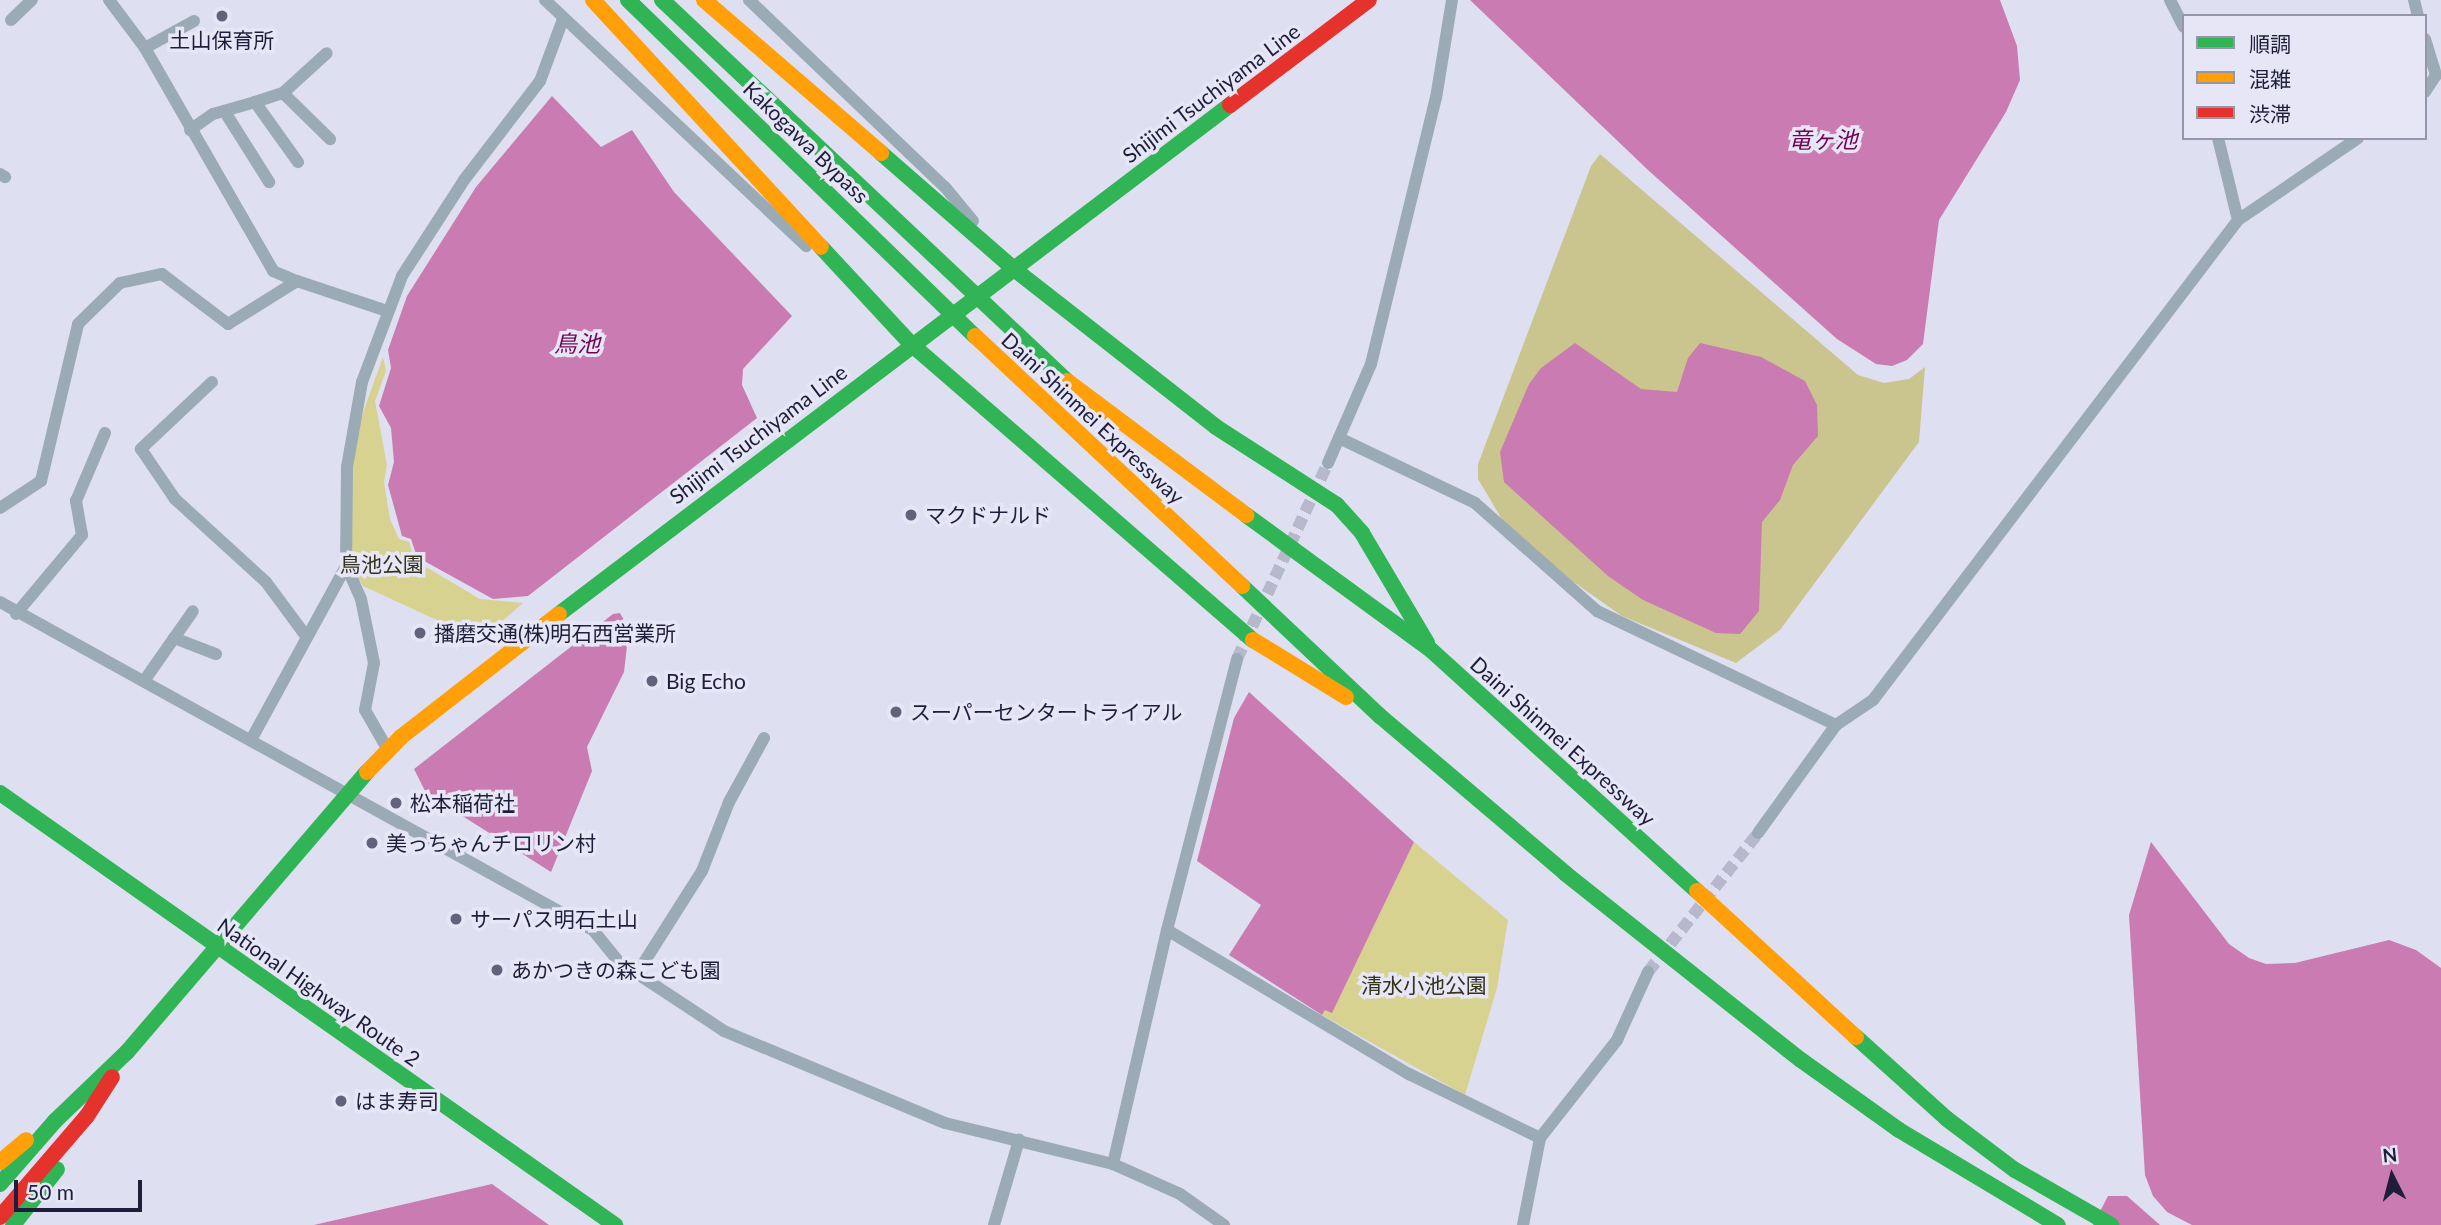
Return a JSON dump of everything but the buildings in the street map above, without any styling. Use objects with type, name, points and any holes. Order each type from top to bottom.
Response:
[{"type":"main road","points":[[593,0],[911,344],[1268,653],[1380,716]]},
{"type":"main road","name":"Kakogawa Bypass","points":[[628,0],[954,316]]},
{"type":"main road","name":"Kakogawa Bypass","points":[[662,0],[976,300]]},
{"type":"main road","points":[[704,0],[1014,269],[1216,427],[1337,505],[1362,533],[1431,650]]},
{"type":"main road","name":"Shijimi Tsuchiyama Line","points":[[127,1052],[344,795],[388,750],[629,559],[1369,0]]},
{"type":"main road","name":"Daini Shinmei Expressway","points":[[976,300],[1097,407],[1431,650],[1947,1119],[2015,1170],[2111,1225]]},
{"type":"main road","name":"Daini Shinmei Expressway","points":[[954,316],[1380,716],[1566,874],[1801,1060],[1899,1130],[2058,1225]]},
{"type":"main road","name":"National Highway Route 2","points":[[0,793],[217,948],[305,1003],[615,1225]]},
{"type":"main road","points":[[13,1225],[58,1167],[127,1052]]},
{"type":"main road","points":[[0,1184],[55,1121],[127,1052]]},
{"type":"main road","points":[[0,1217],[87,1116]]},
{"type":"main road","points":[[0,1162],[55,1121]]},
{"type":"street","points":[[11,20],[32,0]]},
{"type":"street","points":[[109,0],[145,48],[273,271],[387,311]]},
{"type":"street","points":[[545,0],[911,344]]},
{"type":"street","points":[[749,0],[945,187],[1014,269]]},
{"type":"street","points":[[1328,463],[1371,364],[1436,98],[1452,0]]},
{"type":"street","points":[[2171,0],[2182,23]]},
{"type":"street","points":[[388,750],[365,710],[374,663],[360,599],[346,566],[347,467],[362,382],[402,276],[464,180],[540,80],[563,19]]},
{"type":"street","points":[[145,48],[194,21]]},
{"type":"street","points":[[2427,46],[2436,75],[2427,89]]},
{"type":"street","points":[[190,130],[225,112],[283,93],[327,53]]},
{"type":"street","points":[[283,93],[330,139]]},
{"type":"street","points":[[256,102],[298,162]]},
{"type":"street","points":[[225,112],[269,182]]},
{"type":"street","points":[[2218,140],[2238,220]]},
{"type":"street","points":[[1758,833],[1836,725],[1873,700],[2238,220],[2355,140]]},
{"type":"street","points":[[0,508],[41,481],[78,324],[120,283],[162,274],[228,324],[298,281]]},
{"type":"street","points":[[212,382],[141,449],[175,499],[266,582],[306,636]]},
{"type":"street","points":[[16,614],[82,535],[76,501],[105,433]]},
{"type":"street","points":[[1339,438],[1475,503],[1597,611],[1836,725]]},
{"type":"street","points":[[252,738],[346,566]]},
{"type":"street","points":[[0,602],[16,614],[252,738],[344,795],[593,930],[618,961],[636,975],[724,1031],[797,1064],[945,1123],[1113,1164],[1180,1194],[1224,1225]]},
{"type":"street","points":[[144,681],[193,611]]},
{"type":"street","points":[[174,638],[216,654]]},
{"type":"street","points":[[1113,1164],[1167,930],[1237,659]]},
{"type":"street","points":[[636,975],[702,871],[729,802],[764,738]]},
{"type":"street","points":[[1167,930],[1409,1074],[1540,1138]]},
{"type":"street","points":[[1523,1225],[1540,1138],[1617,1040],[1648,972]]},
{"type":"street","points":[[994,1225],[1019,1140]]},
{"type":"green space","name":"鳥池公園","points":[[383,357],[386,371],[375,401],[387,465],[384,482],[390,519],[399,539],[409,542],[414,560],[480,599],[523,603],[480,640],[363,586],[350,565],[352,468],[360,421]]},
{"type":"green space","name":"清水小池公園","points":[[1414,842],[1508,920],[1497,988],[1465,1095],[1322,1015],[1325,1009],[1332,1012]]},
{"type":"shaded area","points":[[1600,154],[1858,375],[1884,383],[1909,379],[1925,367],[1919,442],[1780,630],[1736,663],[1622,616],[1568,578],[1503,521],[1478,479],[1478,464],[1591,166]]},
{"type":"water","name":"竜ヶ池","points":[[1470,0],[2000,0],[2017,46],[2020,80],[2006,112],[1939,220],[1923,344],[1907,360],[1892,366],[1876,364],[1837,339],[1648,170]]},
{"type":"water","name":"鳥池","points":[[552,96],[601,147],[632,130],[674,192],[792,316],[743,369],[742,385],[757,418],[528,596],[493,599],[417,557],[411,539],[402,536],[388,485],[394,462],[391,428],[379,406],[391,368],[388,350],[407,296],[476,187]]},
{"type":"water","points":[[1575,343],[1641,389],[1677,392],[1688,358],[1700,343],[1761,357],[1805,381],[1817,405],[1818,436],[1793,465],[1780,500],[1762,522],[1759,611],[1740,634],[1716,633],[1643,600],[1608,576],[1504,482],[1500,452],[1529,384],[1541,368]]},
{"type":"water","points":[[620,613],[629,629],[624,672],[587,747],[592,771],[551,872],[426,793],[414,769],[613,614]]},
{"type":"water","points":[[1249,692],[1414,842],[1332,1013],[1325,1010],[1322,1015],[1229,955],[1261,905],[1197,861],[1234,718]]},
{"type":"water","points":[[2151,842],[2229,944],[2249,958],[2266,964],[2295,963],[2389,940],[2416,950],[2441,968],[2441,1225],[2192,1225],[2167,1212],[2153,1196],[2145,1175],[2129,915]]},
{"type":"water","points":[[492,1184],[549,1225],[314,1225]]},
{"type":"water","points":[[2108,1196],[2127,1196],[2160,1225],[2093,1225]]},
{"type":"tunnel","points":[[1237,659],[1328,463]]},
{"type":"tunnel","points":[[1648,972],[1758,833]]},
{"type":"traffic: fast","points":[[628,0],[975,336]]},
{"type":"traffic: fast","points":[[662,0],[1067,381]]},
{"type":"traffic: fast","points":[[559,614],[1230,105]]},
{"type":"traffic: fast","points":[[881,153],[1014,269],[1216,427],[1337,505],[1362,533],[1427,643]]},
{"type":"traffic: fast","points":[[821,247],[911,344],[1253,640]]},
{"type":"traffic: fast","points":[[1246,515],[1431,650],[1697,891]]},
{"type":"traffic: fast","points":[[1242,586],[1380,716],[1566,874],[1801,1060],[1899,1130],[2058,1225]]},
{"type":"traffic: fast","points":[[0,1184],[55,1121],[127,1052],[367,772]]},
{"type":"traffic: fast","points":[[0,793],[615,1225]]},
{"type":"traffic: fast","points":[[1856,1037],[1947,1119],[2015,1170],[2111,1225]]},
{"type":"traffic: fast","points":[[13,1225],[57,1169]]},
{"type":"traffic: slow","points":[[593,0],[821,247]]},
{"type":"traffic: slow","points":[[704,0],[881,153]]},
{"type":"traffic: slow","points":[[975,336],[1242,586]]},
{"type":"traffic: slow","points":[[1067,381],[1246,515]]},
{"type":"traffic: slow","points":[[367,772],[401,737],[559,614]]},
{"type":"traffic: slow","points":[[1253,640],[1346,697]]},
{"type":"traffic: slow","points":[[1697,891],[1856,1037]]},
{"type":"traffic: slow","points":[[0,1162],[26,1140]]},
{"type":"traffic: jam","points":[[1230,105],[1369,0]]},
{"type":"traffic: jam","points":[[0,1217],[87,1116],[112,1077]]},
{"type":"place","name":"土山保育所","points":[[222,16]]},
{"type":"place","name":"マクドナルド","points":[[911,515]]},
{"type":"place","name":"播磨交通(株)明石西営業所","points":[[420,633]]},
{"type":"place","name":"Big Echo","points":[[652,681]]},
{"type":"place","name":"スーパーセンタートライアル","points":[[896,712]]},
{"type":"place","name":"松本稲荷社","points":[[396,803]]},
{"type":"place","name":"美っちゃんチロリン村","points":[[372,843]]},
{"type":"place","name":"サーパス明石土山","points":[[456,919]]},
{"type":"place","name":"あかつきの森こども園","points":[[497,970]]},
{"type":"place","name":"はま寿司","points":[[341,1101]]}]
